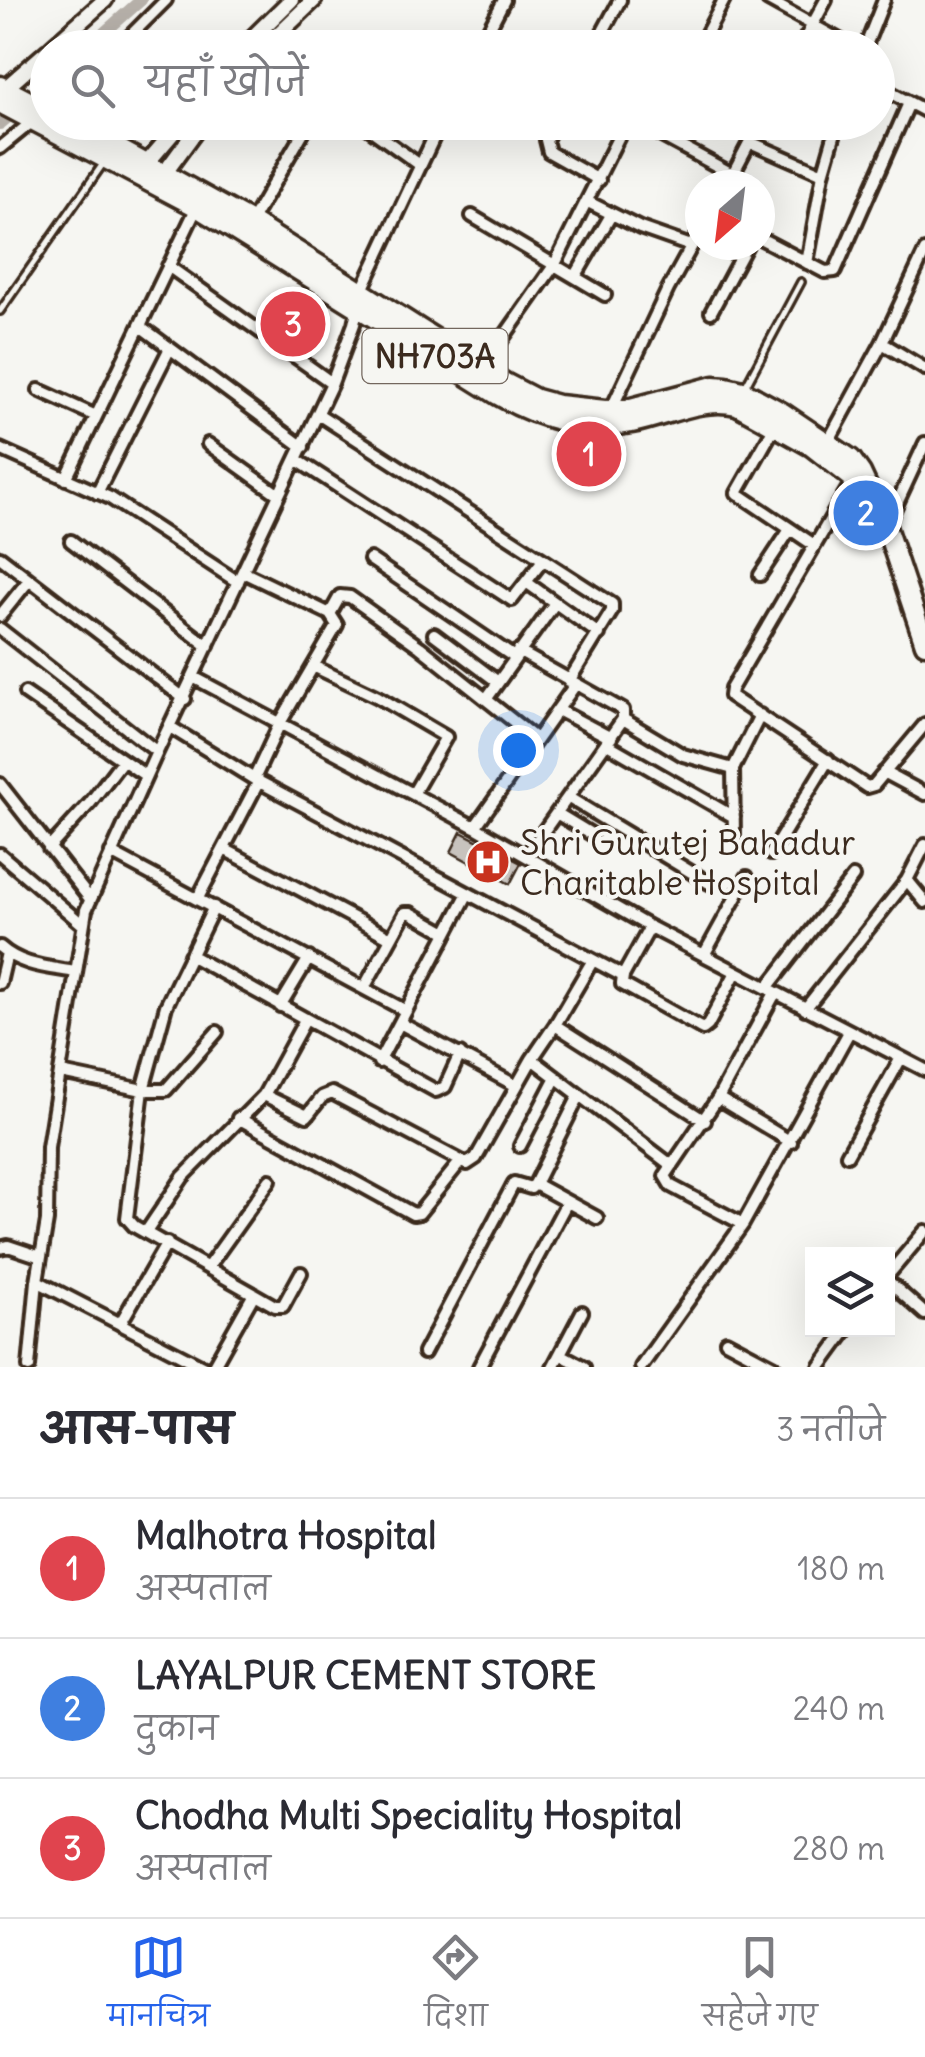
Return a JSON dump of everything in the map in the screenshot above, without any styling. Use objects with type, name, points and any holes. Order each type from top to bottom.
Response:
[{"type":"highway","name":"NH703A","points":[[76,140],[106,159],[142,169]]},
{"type":"highway","name":"NH703A","points":[[98,140],[142,169],[251,222],[360,300],[531,413],[580,424],[630,424],[714,401],[737,405],[811,446],[860,484],[886,528],[925,641]]},
{"type":"highway","name":"NH703A","points":[[160,178],[197,207],[536,399],[582,410],[610,410],[714,386],[742,391],[850,459],[861,473],[860,484]]},
{"type":"street","points":[[71,30],[105,0]]},
{"type":"street","points":[[136,30],[166,0]]},
{"type":"street","points":[[260,30],[291,0]]},
{"type":"street","points":[[283,30],[314,0]]},
{"type":"street","points":[[488,30],[504,0]]},
{"type":"street","points":[[604,30],[620,0]]},
{"type":"street","points":[[708,30],[724,0]]},
{"type":"street","points":[[768,0],[822,30]]},
{"type":"street","points":[[809,30],[826,0]]},
{"type":"street","points":[[872,30],[884,0]]},
{"type":"street","points":[[895,94],[925,111]]},
{"type":"street","points":[[0,148],[17,102]]},
{"type":"street","points":[[895,136],[910,102]]},
{"type":"street","points":[[142,169],[167,140]]},
{"type":"street","points":[[160,178],[188,140]]},
{"type":"street","points":[[251,222],[299,140]]},
{"type":"street","points":[[385,140],[420,165]]},
{"type":"street","points":[[29,1367],[48,1204],[48,1146],[82,924],[157,752],[332,384],[360,300],[432,140]]},
{"type":"street","points":[[548,140],[549,152],[599,180]]},
{"type":"street","points":[[482,368],[555,264],[618,140]]},
{"type":"street","points":[[674,140],[716,170]]},
{"type":"street","points":[[807,263],[833,140]]},
{"type":"street","points":[[775,246],[831,273],[837,268],[893,140]]},
{"type":"street","points":[[735,170],[750,142],[823,174]]},
{"type":"street","points":[[588,202],[685,244]]},
{"type":"street","points":[[66,479],[197,207]]},
{"type":"street","points":[[575,277],[611,215]]},
{"type":"street","points":[[472,216],[605,295]]},
{"type":"street","points":[[828,442],[882,343],[925,251]]},
{"type":"street","points":[[610,410],[685,258]]},
{"type":"street","points":[[712,312],[739,260]]},
{"type":"street","points":[[168,266],[332,384]]},
{"type":"street","points":[[140,326],[303,447]]},
{"type":"street","points":[[882,343],[925,369]]},
{"type":"street","points":[[96,493],[170,350]]},
{"type":"street","points":[[39,390],[96,416]]},
{"type":"street","points":[[318,414],[612,604],[612,611],[558,710],[475,826]]},
{"type":"street","points":[[775,426],[737,493],[814,544]]},
{"type":"street","points":[[886,528],[925,443]]},
{"type":"street","points":[[208,444],[280,496]]},
{"type":"street","points":[[0,449],[130,510],[240,577],[336,619],[336,631],[280,722],[198,898]]},
{"type":"street","points":[[297,460],[507,598],[514,599],[543,560]]},
{"type":"street","points":[[860,484],[814,544],[730,692],[733,699],[866,787],[874,784],[925,724]]},
{"type":"street","points":[[760,575],[789,531]]},
{"type":"street","points":[[71,541],[208,646]]},
{"type":"street","points":[[0,557],[184,699]]},
{"type":"street","points":[[370,558],[516,654],[623,710],[623,719],[609,741],[526,856]]},
{"type":"street","points":[[0,616],[29,580]]},
{"type":"street","points":[[526,582],[599,634]]},
{"type":"street","points":[[330,614],[340,596],[350,597],[536,739]]},
{"type":"street","points":[[487,698],[555,602]]},
{"type":"street","points":[[0,630],[157,752]]},
{"type":"street","points":[[434,634],[498,682]]},
{"type":"street","points":[[312,666],[378,697],[446,737],[413,794]]},
{"type":"street","points":[[193,677],[475,826],[704,956],[925,1070]]},
{"type":"street","points":[[24,693],[146,776]]},
{"type":"street","points":[[558,710],[734,816]]},
{"type":"street","points":[[734,835],[733,768],[760,715]]},
{"type":"street","points":[[623,719],[683,755],[733,768]]},
{"type":"street","points":[[170,727],[256,780],[623,976]]},
{"type":"street","points":[[771,854],[828,760]]},
{"type":"street","points":[[48,848],[122,761]]},
{"type":"street","points":[[884,772],[925,794]]},
{"type":"street","points":[[0,784],[90,900]]},
{"type":"street","points":[[569,798],[708,883]]},
{"type":"street","points":[[558,814],[591,834]]},
{"type":"street","points":[[805,1009],[907,880],[925,845]]},
{"type":"street","points":[[224,849],[391,938]]},
{"type":"street","points":[[111,853],[406,1011]]},
{"type":"street","points":[[0,854],[82,924]]},
{"type":"street","points":[[704,956],[747,877]]},
{"type":"street","points":[[742,1224],[670,1186],[665,1176],[718,1098],[771,991],[853,878]]},
{"type":"street","points":[[907,880],[925,902]]},
{"type":"street","points":[[380,1062],[468,893]]},
{"type":"street","points":[[214,907],[170,996],[143,1090],[127,1218],[274,1306],[283,1306],[300,1273]]},
{"type":"street","points":[[364,988],[408,912],[447,932]]},
{"type":"street","points":[[650,927],[623,976],[625,987],[703,1029],[736,972]]},
{"type":"street","points":[[0,984],[3,950],[33,965],[75,972]]},
{"type":"street","points":[[190,955],[440,1092],[460,1054]]},
{"type":"street","points":[[280,1006],[309,958]]},
{"type":"street","points":[[264,1094],[308,1116],[322,1097],[332,1094],[467,1164],[476,1158],[515,1085],[593,960]]},
{"type":"street","points":[[146,1232],[183,1177],[264,1094],[305,1020]]},
{"type":"street","points":[[400,1023],[515,1085]]},
{"type":"street","points":[[554,1024],[704,1121]]},
{"type":"street","points":[[61,1073],[158,1092],[174,1084],[217,1032]]},
{"type":"street","points":[[641,1367],[742,1224],[849,1032]]},
{"type":"street","points":[[846,1155],[901,1058]]},
{"type":"street","points":[[532,1059],[671,1165]]},
{"type":"street","points":[[520,1146],[556,1077]]},
{"type":"street","points":[[424,1354],[514,1183],[530,1188],[535,1184],[579,1096]]},
{"type":"street","points":[[718,1098],[790,1142]]},
{"type":"street","points":[[238,1118],[414,1214],[462,1161]]},
{"type":"street","points":[[208,1267],[270,1180]]},
{"type":"street","points":[[535,1184],[597,1218]]},
{"type":"street","points":[[479,1367],[567,1202]]},
{"type":"street","points":[[895,1270],[923,1237]]},
{"type":"street","points":[[120,1324],[167,1243]]},
{"type":"street","points":[[0,1248],[8,1246],[41,1257]]},
{"type":"street","points":[[37,1281],[204,1367]]},
{"type":"street","points":[[895,1285],[925,1314]]},
{"type":"street","points":[[213,1367],[254,1294]]},
{"type":"street","points":[[552,1367],[582,1312]]},
{"type":"street","points":[[820,1367],[843,1337]]},
{"type":"street","points":[[726,1341],[776,1367]]},
{"type":"street","points":[[560,1354],[584,1367]]},
{"type":"lane","points":[[0,311],[106,159]]},
{"type":"lane","points":[[742,391],[801,282]]},
{"type":"building","points":[[287,300],[312,309],[298,348],[276,333]]},
{"type":"building","points":[[590,438],[599,438],[609,450],[590,467],[576,451]]},
{"type":"building","points":[[461,832],[521,863],[510,884],[451,852]]},
{"type":"waterway","points":[[107,30],[141,0]]},
{"type":"waterway","points":[[0,124],[30,98]]},
{"type":"place","name":"Chodha Multi Speciality Hospital","points":[[293,324]]},
{"type":"place","name":"Malhotra Hospital","points":[[589,454]]},
{"type":"place","name":"LAYALPUR CEMENT STORE","points":[[866,513]]},
{"type":"place","name":"Shri Gurutej Bahadur Charitable Hospital","points":[[488,862]]}]
